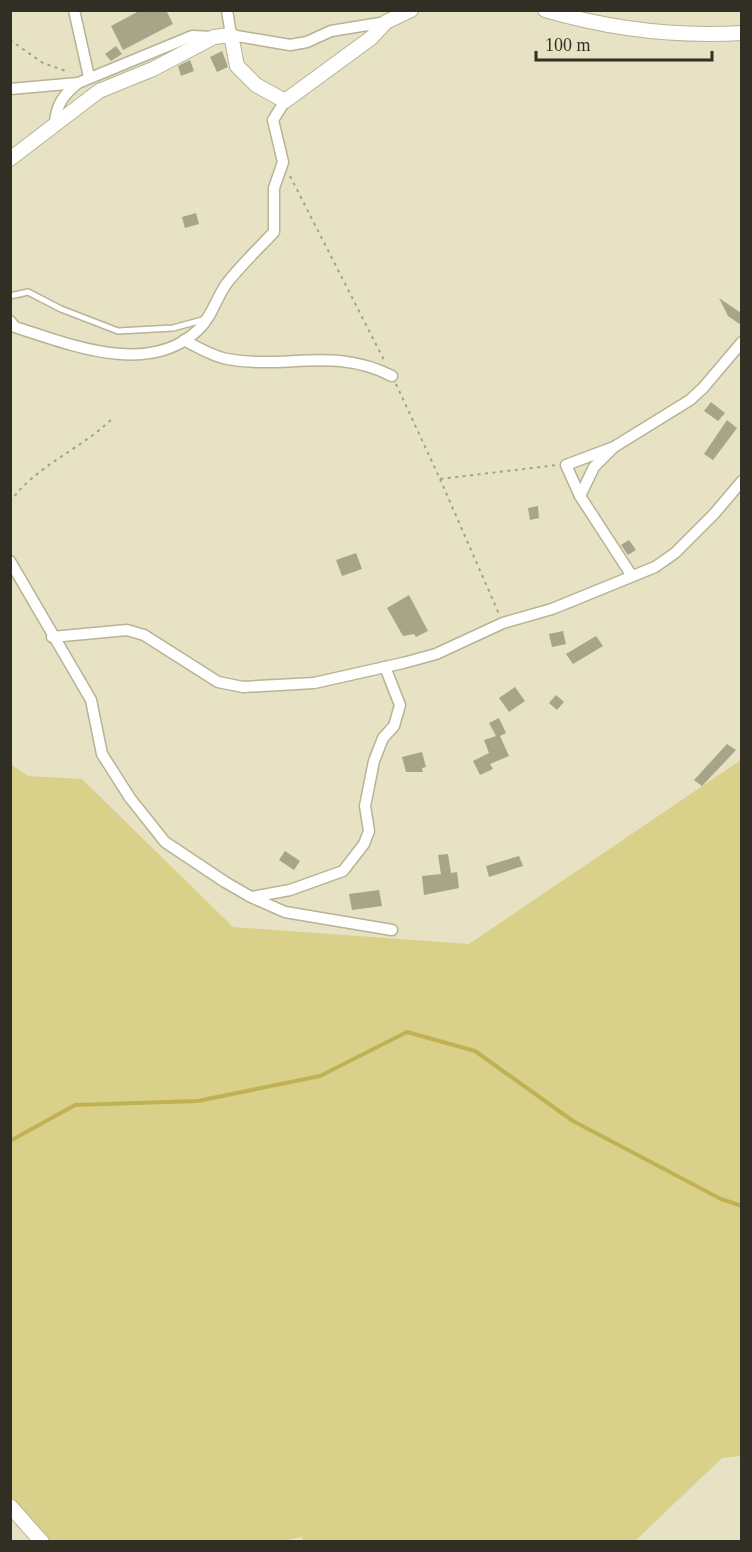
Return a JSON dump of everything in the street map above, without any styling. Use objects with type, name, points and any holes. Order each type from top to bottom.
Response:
[{"type":"street","points":[[74,10],[89,77]]},
{"type":"street","points":[[227,10],[237,66],[256,85],[285,102]]},
{"type":"street","points":[[56,123],[56,112],[61,100],[78,83],[192,36],[231,35],[290,45],[307,42],[331,31],[386,22],[411,10]]},
{"type":"street","points":[[545,10],[593,24],[646,32],[700,35],[741,33]]},
{"type":"street","points":[[10,321],[15,327],[77,347],[117,353],[166,352],[199,330],[226,285],[274,232],[274,188],[283,162],[273,120],[285,102],[371,38],[386,22]]},
{"type":"street","points":[[10,159],[99,91],[153,69],[214,37]]},
{"type":"street","points":[[10,89],[78,83]]},
{"type":"street","points":[[184,340],[226,359],[347,360],[369,365],[392,376]]},
{"type":"street","points":[[632,576],[580,496],[566,465],[614,447],[690,400],[703,388],[741,342]]},
{"type":"street","points":[[580,496],[594,467],[614,447]]},
{"type":"street","points":[[52,637],[127,630],[144,635],[218,682],[243,687],[314,683],[385,667],[436,654],[503,623],[552,609],[655,567],[675,553],[714,514],[741,481]]},
{"type":"street","points":[[10,561],[33,598],[52,637],[91,700],[102,754],[143,816],[165,842],[251,897],[285,912],[346,920],[392,930]]},
{"type":"street","points":[[251,897],[290,890],[343,871],[364,844],[369,831],[365,806],[374,760],[382,738],[394,726],[400,705],[385,667]]},
{"type":"street","points":[[10,1506],[42,1542]]},
{"type":"lane","points":[[10,296],[28,292],[61,309],[118,331],[173,328],[207,318]]},
{"type":"path","points":[[10,40],[43,63],[72,73],[78,83]]},
{"type":"path","points":[[283,162],[356,300],[440,479],[503,623]]},
{"type":"path","points":[[10,502],[35,474],[95,436],[114,417]]},
{"type":"path","points":[[440,479],[566,465]]},
{"type":"shaded area","points":[[741,760],[741,1456],[722,1458],[635,1541],[304,1542],[302,1537],[278,1542],[46,1541],[10,1499],[10,764],[28,776],[82,779],[233,927],[469,944]]},
{"type":"building","points":[[141,10],[166,10],[173,24],[123,50],[111,26]]},
{"type":"building","points":[[116,46],[122,54],[111,61],[105,54]]},
{"type":"building","points":[[222,51],[228,67],[217,72],[210,57]]},
{"type":"building","points":[[190,60],[194,71],[181,76],[178,66]]},
{"type":"building","points":[[196,213],[199,224],[185,228],[182,217]]},
{"type":"building","points":[[719,298],[741,313],[741,325],[728,316]]},
{"type":"building","points":[[711,402],[725,413],[718,421],[704,411]]},
{"type":"building","points":[[727,420],[737,428],[713,460],[704,454]]},
{"type":"building","points":[[538,506],[539,518],[530,520],[528,508]]},
{"type":"building","points":[[629,540],[636,550],[628,555],[621,545]]},
{"type":"building","points":[[356,553],[362,569],[342,576],[336,560]]},
{"type":"building","points":[[409,595],[428,631],[416,637],[414,634],[403,636],[387,608]]},
{"type":"building","points":[[563,631],[566,644],[552,647],[549,634]]},
{"type":"building","points":[[596,636],[603,646],[573,664],[566,654]]},
{"type":"building","points":[[515,687],[525,701],[509,712],[499,698]]},
{"type":"building","points":[[556,695],[564,702],[557,710],[549,703]]},
{"type":"building","points":[[499,718],[506,733],[500,736],[509,756],[490,764],[493,769],[480,775],[473,761],[489,753],[484,740],[496,736],[489,723]]},
{"type":"building","points":[[727,744],[736,750],[702,786],[694,780]]},
{"type":"building","points":[[422,752],[426,767],[422,768],[423,772],[406,772],[402,757]]},
{"type":"building","points":[[285,851],[300,861],[294,870],[279,860]]},
{"type":"building","points":[[448,854],[451,873],[457,872],[459,888],[424,895],[422,876],[441,874],[438,855]]},
{"type":"building","points":[[519,856],[523,866],[489,877],[486,866]]},
{"type":"building","points":[[379,890],[382,906],[352,910],[349,894]]},
{"type":"waterway","points":[[10,1141],[75,1105],[198,1101],[320,1076],[407,1032],[475,1051],[573,1121],[721,1199],[742,1206]]}]
